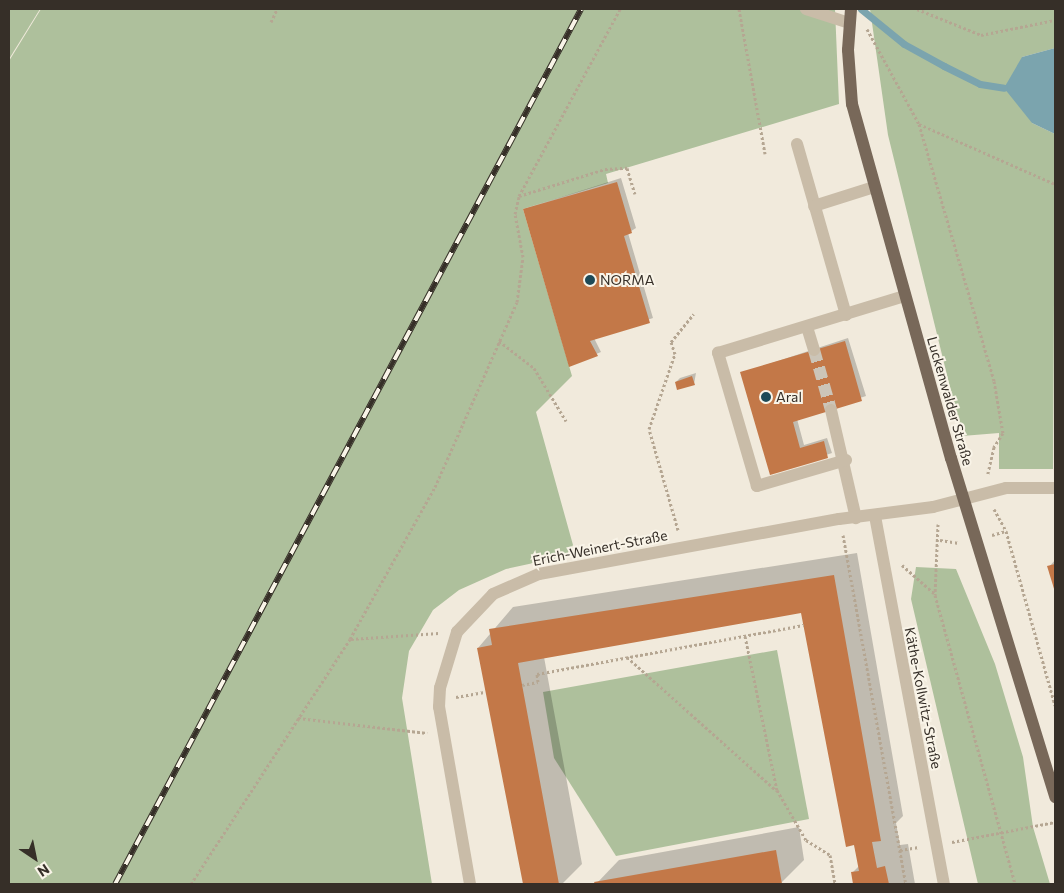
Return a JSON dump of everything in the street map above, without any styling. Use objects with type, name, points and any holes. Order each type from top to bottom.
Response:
[{"type":"main road","name":"Luckenwalder Straße","points":[[850,17],[852,104],[904,296],[1055,796]]},
{"type":"street","points":[[806,9],[850,17]]},
{"type":"street","points":[[797,144],[846,315]]},
{"type":"street","points":[[814,206],[874,187]]},
{"type":"street","points":[[846,460],[757,486],[718,353],[904,296]]},
{"type":"street","points":[[807,326],[814,350]]},
{"type":"street","points":[[831,410],[846,460],[856,518]]},
{"type":"street","name":"Erich-Weinert-Straße","points":[[470,884],[444,735],[440,688],[457,632],[479,605],[523,579],[682,548],[875,516],[964,499],[1006,488],[1055,488]]},
{"type":"street","name":"Käthe-Kollwitz-Straße","points":[[875,516],[880,552],[944,884]]},
{"type":"path","points":[[271,22],[277,9]]},
{"type":"path","points":[[191,884],[350,639],[435,487],[517,302],[523,257],[515,214],[519,196],[620,9]]},
{"type":"path","points":[[739,9],[765,154]]},
{"type":"path","points":[[917,9],[981,35],[1055,20]]},
{"type":"path","points":[[865,24],[919,124],[994,381],[1003,433],[994,447],[988,472]]},
{"type":"path","points":[[919,124],[1055,184]]},
{"type":"path","points":[[519,196],[605,169],[627,168],[635,194]]},
{"type":"path","points":[[682,548],[649,428],[675,354],[671,342],[694,314]]},
{"type":"path","points":[[499,342],[534,368],[566,421]]},
{"type":"path","points":[[996,515],[1006,531],[1055,705]]},
{"type":"path","points":[[842,532],[906,884]]},
{"type":"path","points":[[940,532],[935,594],[1015,884]]},
{"type":"path","points":[[880,552],[892,555],[935,594]]},
{"type":"path","points":[[522,685],[538,682],[537,674],[804,625]]},
{"type":"path","points":[[350,639],[457,632]]},
{"type":"path","points":[[745,636],[777,790]]},
{"type":"path","points":[[627,657],[777,790],[806,840],[830,855],[835,884]]},
{"type":"path","points":[[453,698],[485,692]]},
{"type":"path","points":[[298,718],[444,735]]},
{"type":"path","points":[[900,850],[1002,836],[1055,822]]},
{"type":"green space","points":[[9,9],[40,9],[9,59]]},
{"type":"green space","points":[[41,9],[835,9],[839,104],[606,174],[608,183],[523,209],[572,376],[536,412],[573,545],[566,556],[506,569],[459,590],[433,610],[409,651],[402,698],[432,884],[9,884],[9,61]]},
{"type":"green space","points":[[870,9],[1055,9],[1055,48],[1022,57],[1032,123],[1055,134],[1053,469],[999,469],[999,433],[962,436],[888,135]]},
{"type":"green space","points":[[916,567],[956,569],[995,664],[1023,757],[1033,827],[1050,884],[978,884],[911,599]]},
{"type":"green space","points":[[777,650],[809,819],[616,856],[554,758],[543,692]]},
{"type":"water","points":[[1055,48],[1055,134],[1032,123],[1004,88],[1022,57]]},
{"type":"building","name":"NORMA","points":[[617,182],[632,233],[624,236],[650,323],[590,341],[598,356],[569,367],[523,209]]},
{"type":"building","points":[[845,341],[862,401],[793,422],[800,448],[824,441],[828,458],[770,475],[740,372]]},
{"type":"building","points":[[692,376],[695,385],[677,390],[675,382]]},
{"type":"building","points":[[1055,564],[1055,592],[1047,566]]},
{"type":"building","points":[[834,575],[881,841],[872,842],[877,868],[885,866],[889,884],[853,884],[851,872],[859,871],[854,845],[846,847],[801,613],[518,663],[559,884],[523,884],[477,648],[492,645],[489,629]]},
{"type":"building","points":[[776,850],[782,884],[595,884],[594,882]]},
{"type":"waterway","points":[[861,9],[904,44],[980,84],[1004,88]]},
{"type":"tunnel","points":[[814,350],[831,410]]},
{"type":"railway","points":[[115,884],[581,9]]},
{"type":"place","name":"NORMA","points":[[590,280]]},
{"type":"place","name":"Aral","points":[[766,397]]}]
